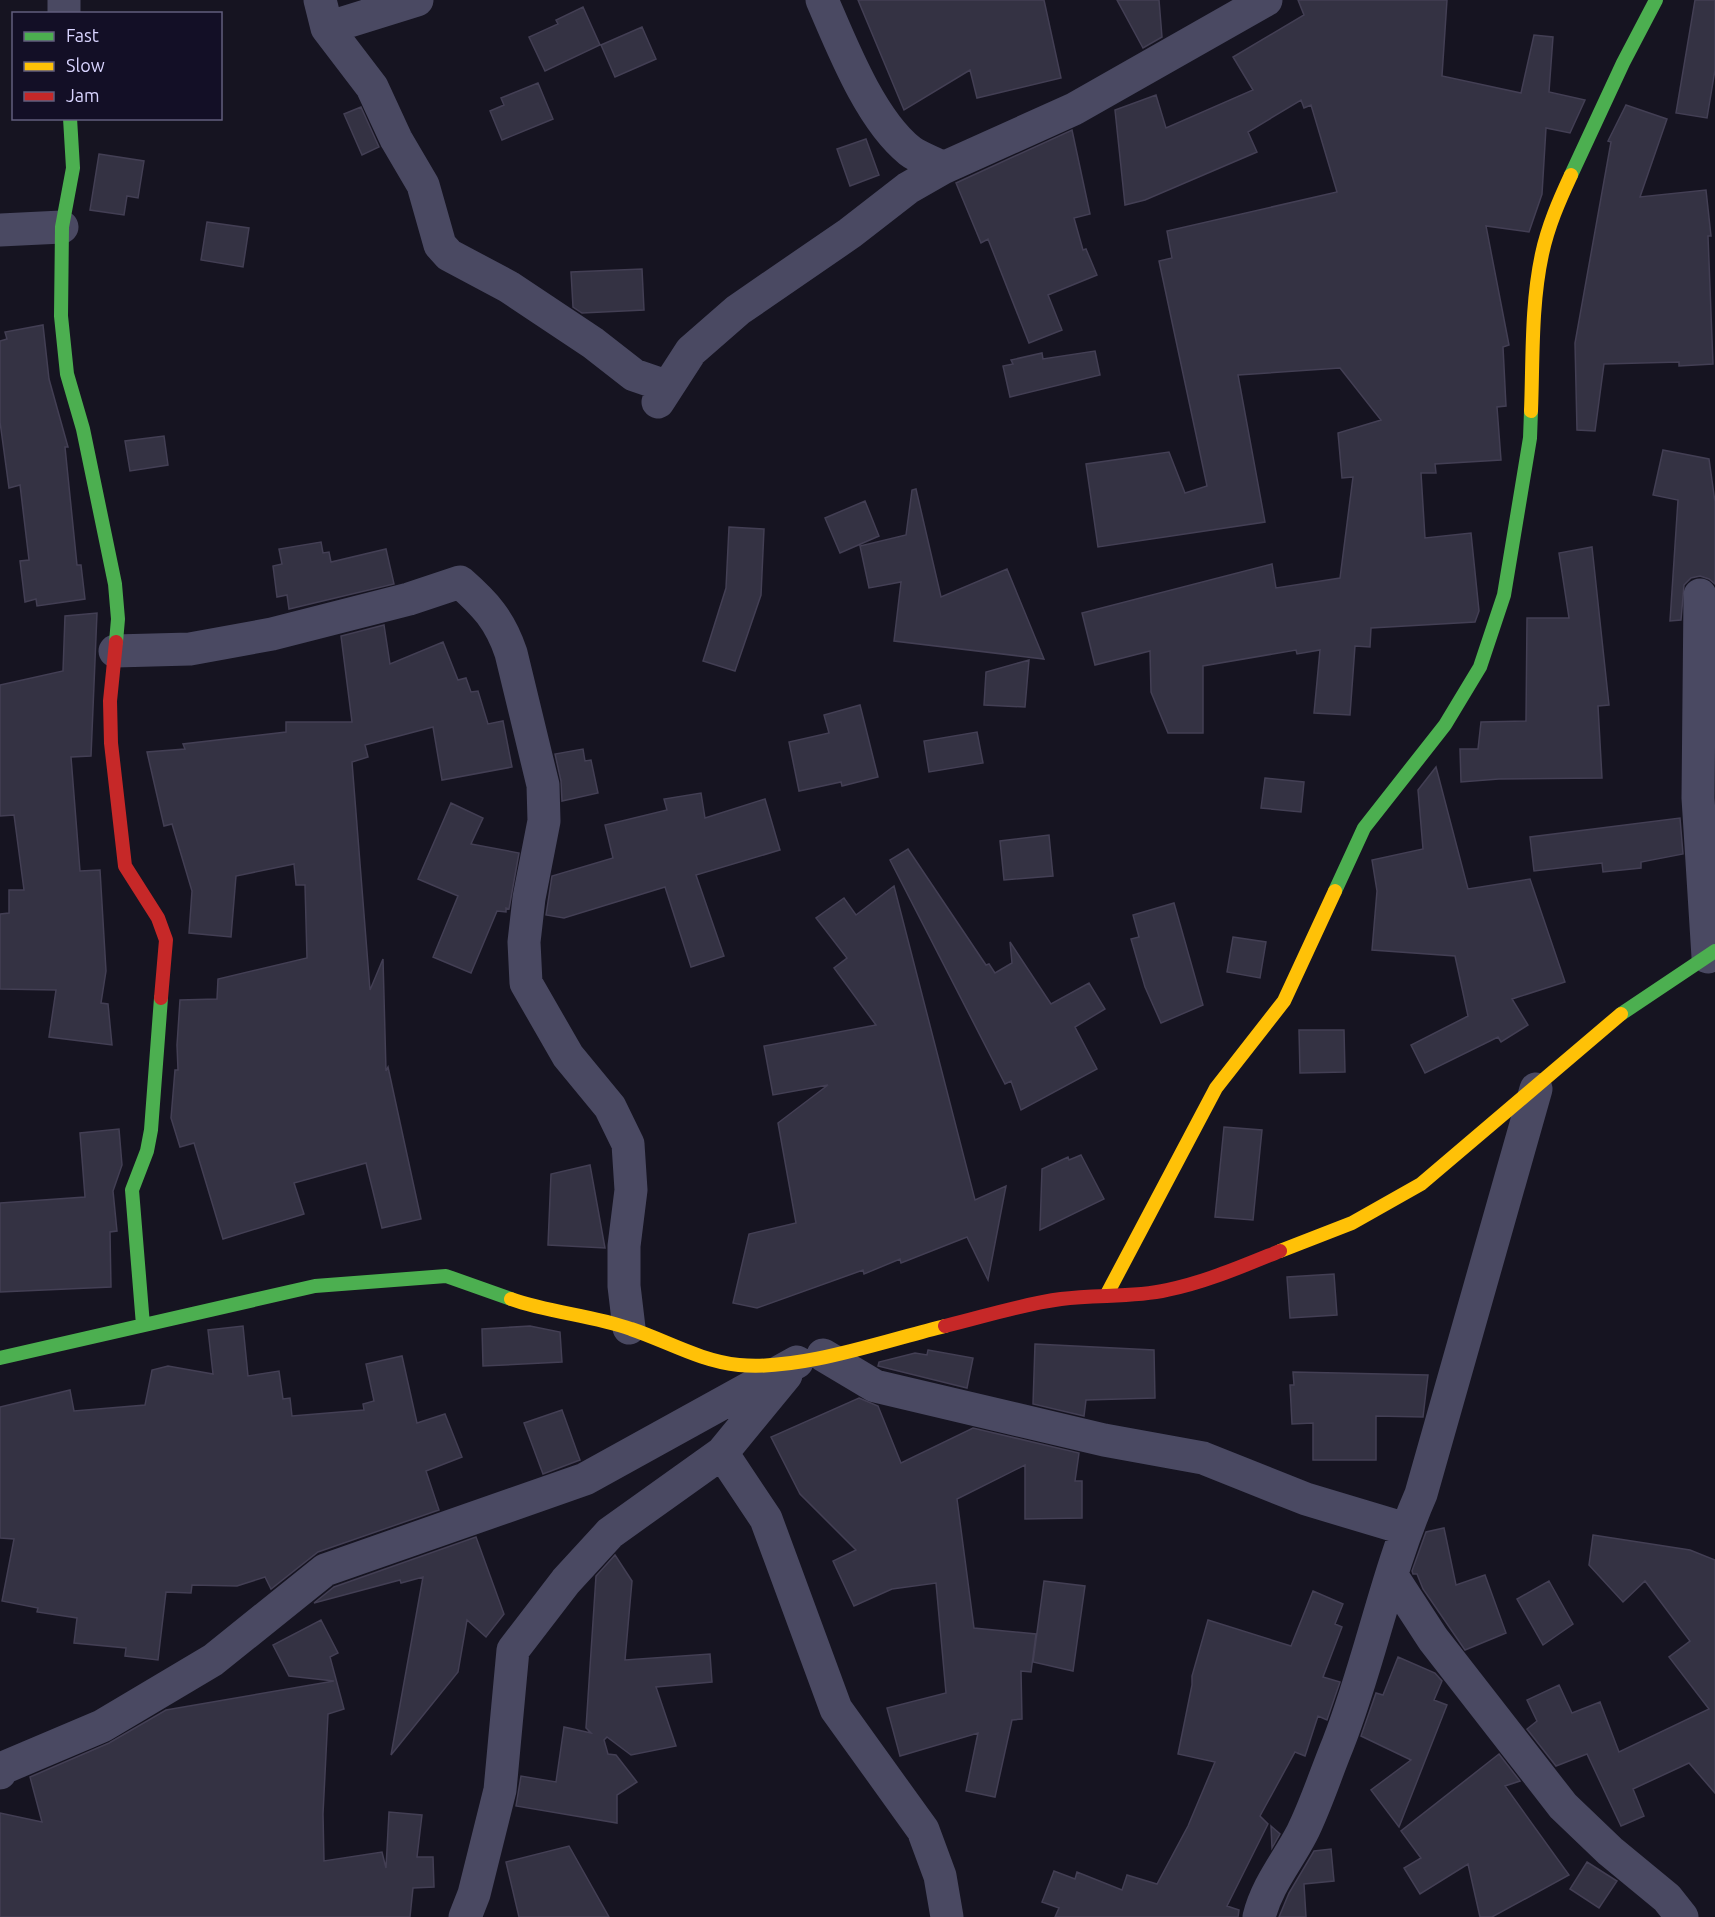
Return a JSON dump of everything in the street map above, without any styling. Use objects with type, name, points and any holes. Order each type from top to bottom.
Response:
[{"type":"street","points":[[417,0],[324,14],[372,87],[396,139],[423,185],[440,245],[449,255],[509,287],[593,343],[662,394],[691,351],[738,310],[850,233],[908,188],[943,168],[1074,109],[1266,0]]},
{"type":"street","points":[[822,0],[849,61],[879,115],[910,151],[943,168]]},
{"type":"street","points":[[1107,1294],[1216,1088],[1284,1001],[1364,828],[1445,725],[1480,667],[1504,595],[1530,438],[1536,309],[1542,254],[1555,210],[1623,63],[1656,0]]},
{"type":"street","points":[[70,120],[73,168],[62,227],[62,316],[67,374],[83,429],[115,584],[118,618],[110,701],[111,743],[125,866],[129,878],[161,921],[166,940],[151,1130],[147,1151],[132,1190],[143,1325]]},
{"type":"street","points":[[0,230],[62,227]]},
{"type":"street","points":[[115,651],[190,649],[273,634],[409,599],[460,582],[487,605],[505,634],[512,653],[543,785],[544,821],[529,898],[524,942],[526,983],[568,1056],[610,1107],[628,1144],[631,1190],[624,1246],[624,1286],[629,1328]]},
{"type":"street","points":[[0,1358],[315,1286],[446,1276],[540,1309],[629,1328],[694,1355],[739,1365],[810,1358],[1059,1299],[1107,1294],[1138,1296],[1168,1290],[1224,1274],[1352,1223],[1421,1184],[1536,1089],[1580,1047],[1630,1007],[1711,954],[1698,798],[1700,595]]},
{"type":"street","points":[[1259,1917],[1265,1895],[1302,1832],[1339,1741],[1406,1529],[1421,1494],[1536,1089]]},
{"type":"street","points":[[810,1358],[875,1386],[1104,1440],[1203,1458],[1306,1499],[1406,1529]]},
{"type":"street","points":[[465,1917],[474,1894],[500,1790],[513,1650],[566,1581],[610,1533],[722,1453],[810,1358]]},
{"type":"street","points":[[1,1769],[102,1726],[213,1660],[325,1570],[585,1479],[810,1358]]},
{"type":"street","points":[[722,1453],[766,1519],[836,1709],[923,1830],[940,1876],[947,1917]]},
{"type":"street","points":[[1392,1576],[1433,1639],[1563,1806],[1610,1851],[1667,1898],[1682,1917]]},
{"type":"building","points":[[858,0],[1044,0],[1061,78],[977,98],[970,70],[904,110]]},
{"type":"building","points":[[1117,0],[1159,0],[1162,37],[1143,48]]},
{"type":"building","points":[[1298,0],[1447,0],[1442,76],[1521,93],[1534,35],[1553,37],[1549,92],[1585,100],[1570,133],[1546,128],[1542,194],[1529,232],[1486,226],[1509,345],[1503,347],[1506,406],[1497,407],[1501,460],[1435,464],[1436,473],[1421,473],[1425,538],[1471,533],[1479,611],[1475,622],[1371,628],[1370,647],[1355,646],[1350,715],[1314,713],[1320,650],[1297,654],[1296,650],[1203,666],[1203,733],[1168,733],[1151,692],[1150,651],[1095,665],[1082,613],[1272,564],[1276,588],[1340,578],[1353,477],[1342,478],[1338,433],[1381,420],[1340,368],[1238,375],[1265,522],[1098,547],[1086,464],[1169,452],[1185,493],[1207,486],[1159,261],[1172,258],[1167,231],[1337,192],[1311,105],[1304,108],[1301,100],[1248,132],[1257,152],[1145,200],[1125,205],[1115,110],[1156,95],[1166,128],[1253,90],[1233,57],[1304,15]]},
{"type":"building","points":[[1695,0],[1715,0],[1715,70],[1707,118],[1676,113]]},
{"type":"building","points":[[583,7],[600,45],[545,71],[529,37],[558,24],[556,20]]},
{"type":"building","points":[[642,27],[656,59],[615,77],[601,45]]},
{"type":"building","points":[[538,83],[553,119],[502,140],[490,111],[504,105],[501,98]]},
{"type":"building","points":[[1626,105],[1667,119],[1640,197],[1706,190],[1711,236],[1708,236],[1713,364],[1679,366],[1679,362],[1604,364],[1595,431],[1577,430],[1575,343],[1611,142],[1608,141]]},
{"type":"building","points":[[361,107],[379,147],[362,155],[344,114]]},
{"type":"building","points":[[1072,130],[1090,214],[1074,218],[1083,250],[1086,249],[1097,275],[1048,295],[1062,330],[1029,343],[988,239],[981,243],[956,183]]},
{"type":"building","points":[[866,139],[879,175],[850,186],[837,149]]},
{"type":"building","points":[[99,154],[144,161],[138,198],[127,196],[124,215],[90,210]]},
{"type":"building","points":[[207,222],[249,228],[243,267],[201,260]]},
{"type":"building","points":[[642,269],[644,310],[582,313],[573,307],[571,272]]},
{"type":"building","points":[[43,325],[49,379],[68,447],[65,447],[77,565],[81,565],[85,599],[37,606],[36,599],[25,602],[20,561],[29,560],[20,485],[9,488],[0,422],[0,341],[7,339],[5,332]]},
{"type":"building","points":[[1095,351],[1100,375],[1010,397],[1003,366],[1013,364],[1011,360],[1042,353],[1043,359]]},
{"type":"building","points":[[164,436],[168,465],[130,471],[125,441]]},
{"type":"building","points":[[1663,450],[1709,459],[1715,502],[1715,584],[1700,576],[1691,578],[1684,585],[1681,620],[1670,621],[1678,500],[1653,495]]},
{"type":"building","points":[[916,489],[941,597],[1007,569],[1044,659],[894,641],[901,582],[869,588],[860,546],[906,535],[912,490]]},
{"type":"building","points":[[865,501],[879,536],[840,553],[825,518]]},
{"type":"building","points":[[729,527],[764,529],[761,595],[735,671],[703,661],[726,588]]},
{"type":"building","points":[[321,542],[323,553],[329,552],[331,562],[386,549],[394,584],[289,609],[287,595],[277,597],[273,566],[282,564],[279,549]]},
{"type":"building","points":[[1592,547],[1609,705],[1598,706],[1602,778],[1499,779],[1461,782],[1460,749],[1478,749],[1481,722],[1526,721],[1527,618],[1569,618],[1559,553]]},
{"type":"building","points":[[97,613],[91,756],[71,757],[80,871],[100,870],[106,971],[101,1003],[108,1004],[112,1045],[49,1037],[56,990],[0,989],[0,914],[9,913],[9,890],[24,890],[14,815],[0,816],[0,685],[63,671],[65,616]]},
{"type":"building","points":[[384,625],[390,664],[443,642],[458,680],[466,678],[471,692],[478,691],[488,724],[503,721],[512,767],[442,780],[433,727],[365,745],[368,757],[352,762],[370,990],[383,959],[386,1071],[388,1067],[421,1219],[382,1228],[366,1163],[294,1183],[304,1214],[223,1239],[194,1143],[180,1147],[171,1118],[175,1070],[178,1070],[180,1000],[217,999],[218,979],[307,958],[305,885],[296,885],[294,864],[236,876],[231,937],[189,933],[192,891],[172,824],[164,826],[147,752],[185,749],[183,744],[286,732],[286,722],[352,722],[341,636]]},
{"type":"building","points":[[1029,660],[1025,707],[984,705],[986,672]]},
{"type":"building","points":[[860,705],[878,777],[842,786],[841,782],[799,791],[789,742],[829,733],[824,715]]},
{"type":"building","points":[[977,732],[983,763],[929,772],[924,741]]},
{"type":"building","points":[[583,749],[585,761],[591,760],[598,793],[562,801],[561,781],[555,754]]},
{"type":"building","points":[[1436,767],[1468,889],[1530,879],[1565,982],[1512,999],[1528,1025],[1501,1042],[1498,1037],[1425,1073],[1411,1045],[1468,1016],[1455,956],[1372,950],[1377,891],[1372,860],[1423,849],[1418,790]]},
{"type":"building","points":[[1265,778],[1304,782],[1301,812],[1261,808]]},
{"type":"building","points":[[701,793],[705,818],[765,799],[780,850],[696,875],[724,956],[691,967],[665,887],[564,918],[546,915],[552,876],[613,858],[605,825],[667,810],[664,799]]},
{"type":"building","points":[[451,803],[483,818],[471,844],[519,853],[509,909],[506,908],[506,912],[497,911],[471,973],[433,957],[458,896],[418,879]]},
{"type":"building","points":[[1680,818],[1683,854],[1641,862],[1641,868],[1603,872],[1602,863],[1534,871],[1530,837]]},
{"type":"building","points":[[1049,835],[1053,876],[1004,880],[1000,841]]},
{"type":"building","points":[[908,849],[986,965],[989,964],[995,973],[1012,963],[1010,942],[1051,1004],[1089,983],[1105,1009],[1075,1027],[1097,1069],[1021,1110],[1011,1081],[1005,1084],[890,860]]},
{"type":"building","points":[[894,886],[975,1200],[1006,1186],[988,1280],[967,1237],[901,1263],[900,1259],[864,1274],[863,1270],[757,1308],[733,1303],[749,1234],[796,1223],[778,1123],[828,1085],[773,1095],[764,1046],[876,1025],[834,968],[847,958],[816,918],[844,898],[856,915]]},
{"type":"building","points":[[1174,903],[1203,1005],[1161,1023],[1145,987],[1131,939],[1139,937],[1133,915]]},
{"type":"building","points":[[1233,937],[1266,942],[1260,978],[1227,972]]},
{"type":"building","points":[[1299,1030],[1344,1030],[1345,1072],[1300,1073]]},
{"type":"building","points":[[1224,1127],[1262,1130],[1253,1220],[1215,1217]]},
{"type":"building","points":[[119,1129],[122,1165],[113,1191],[117,1231],[110,1232],[111,1287],[0,1292],[0,1203],[85,1197],[80,1133]]},
{"type":"building","points":[[1081,1155],[1104,1199],[1040,1230],[1042,1169],[1068,1157],[1069,1160]]},
{"type":"building","points":[[590,1165],[605,1248],[548,1245],[551,1174]]},
{"type":"building","points":[[1334,1274],[1337,1315],[1290,1318],[1287,1277]]},
{"type":"building","points":[[243,1326],[248,1376],[279,1371],[283,1399],[290,1398],[292,1416],[364,1410],[363,1404],[374,1401],[366,1364],[402,1356],[417,1423],[445,1414],[462,1457],[426,1471],[439,1510],[318,1552],[271,1589],[265,1577],[237,1586],[192,1585],[191,1593],[166,1592],[158,1660],[125,1656],[126,1648],[74,1643],[77,1618],[37,1612],[38,1608],[2,1601],[14,1539],[0,1538],[0,1407],[70,1390],[74,1411],[145,1405],[152,1370],[168,1366],[213,1374],[208,1330]]},
{"type":"building","points":[[530,1326],[560,1332],[562,1362],[483,1366],[482,1329]]},
{"type":"building","points":[[1035,1344],[1154,1350],[1155,1398],[1086,1400],[1084,1416],[1033,1404]]},
{"type":"building","points":[[928,1350],[973,1358],[967,1388],[878,1366],[879,1362],[915,1353],[927,1355]]},
{"type":"building","points":[[1293,1372],[1428,1375],[1423,1417],[1376,1416],[1376,1460],[1313,1460],[1313,1423],[1292,1424],[1290,1385],[1294,1385]]},
{"type":"building","points":[[859,1398],[878,1406],[901,1463],[973,1428],[1079,1453],[1075,1481],[1082,1481],[1082,1518],[1025,1519],[1025,1465],[957,1499],[974,1628],[1036,1634],[1031,1672],[1021,1671],[1022,1719],[1012,1720],[995,1797],[966,1791],[978,1733],[900,1756],[887,1708],[946,1693],[936,1583],[892,1589],[854,1606],[833,1561],[856,1550],[800,1494],[771,1437]]},
{"type":"building","points":[[562,1410],[580,1460],[543,1474],[524,1423]]},
{"type":"building","points":[[1444,1528],[1456,1585],[1485,1575],[1506,1633],[1465,1650],[1423,1589],[1417,1574],[1413,1574],[1412,1571],[1426,1532]]},
{"type":"building","points":[[1593,1535],[1690,1550],[1715,1560],[1715,1793],[1689,1763],[1633,1789],[1644,1816],[1621,1826],[1587,1754],[1556,1766],[1527,1729],[1537,1721],[1527,1700],[1559,1685],[1572,1713],[1600,1702],[1619,1752],[1709,1709],[1669,1657],[1690,1641],[1645,1581],[1623,1602],[1589,1565]]},
{"type":"building","points":[[476,1537],[504,1614],[486,1637],[467,1620],[458,1672],[391,1755],[423,1577],[401,1583],[400,1580],[314,1603],[334,1587]]},
{"type":"building","points":[[615,1555],[632,1581],[625,1660],[710,1654],[712,1682],[656,1687],[676,1746],[631,1755],[607,1737],[604,1740],[608,1754],[616,1755],[637,1782],[617,1795],[617,1823],[516,1806],[521,1776],[556,1782],[564,1727],[591,1733],[586,1728],[596,1576]]},
{"type":"building","points":[[1044,1581],[1085,1586],[1073,1671],[1033,1662]]},
{"type":"building","points":[[1549,1581],[1573,1624],[1543,1645],[1517,1599]]},
{"type":"building","points":[[1313,1591],[1343,1604],[1335,1624],[1342,1627],[1323,1677],[1340,1682],[1327,1720],[1318,1716],[1305,1756],[1295,1752],[1260,1816],[1268,1824],[1227,1906],[1239,1910],[1238,1917],[1055,1917],[1059,1908],[1042,1902],[1054,1871],[1075,1879],[1077,1872],[1122,1890],[1127,1875],[1157,1884],[1188,1826],[1215,1762],[1178,1754],[1192,1676],[1208,1620],[1291,1646]]},
{"type":"building","points":[[321,1620],[338,1653],[330,1657],[344,1709],[328,1714],[323,1814],[324,1861],[382,1852],[386,1868],[389,1812],[422,1815],[417,1857],[433,1857],[434,1887],[413,1888],[410,1917],[0,1917],[0,1813],[42,1822],[30,1777],[109,1743],[166,1710],[334,1681],[289,1676],[273,1645]]},
{"type":"building","points":[[1398,1657],[1435,1673],[1442,1681],[1434,1700],[1447,1705],[1399,1827],[1371,1790],[1411,1760],[1361,1736],[1376,1693],[1383,1695]]},
{"type":"building","points":[[1499,1754],[1520,1781],[1505,1786],[1569,1875],[1492,1917],[1480,1917],[1468,1864],[1420,1894],[1404,1868],[1421,1858],[1401,1831]]},
{"type":"building","points":[[1271,1826],[1280,1834],[1272,1848]]},
{"type":"building","points":[[569,1846],[609,1917],[519,1917],[506,1862]]},
{"type":"building","points":[[1331,1849],[1334,1881],[1304,1884],[1306,1917],[1279,1917],[1289,1893],[1314,1851]]},
{"type":"building","points":[[1587,1862],[1617,1881],[1599,1908],[1570,1889]]},
{"type":"traffic: fast","points":[[1571,175],[1623,63],[1656,0]]},
{"type":"traffic: fast","points":[[70,120],[73,168],[62,227],[61,316],[67,374],[83,429],[115,584],[118,619],[116,642]]},
{"type":"traffic: fast","points":[[1335,891],[1364,828],[1445,725],[1480,667],[1504,595],[1530,438],[1531,411]]},
{"type":"traffic: fast","points":[[1621,1014],[1715,951]]},
{"type":"traffic: fast","points":[[143,1325],[132,1190],[147,1151],[151,1130],[161,998]]},
{"type":"traffic: fast","points":[[0,1358],[315,1286],[446,1276],[511,1299]]},
{"type":"traffic: slow","points":[[1531,411],[1533,332],[1538,273],[1544,244],[1571,175]]},
{"type":"traffic: slow","points":[[1107,1294],[1216,1088],[1284,1001],[1335,891]]},
{"type":"traffic: slow","points":[[1280,1251],[1352,1223],[1421,1184],[1621,1014]]},
{"type":"traffic: slow","points":[[511,1299],[541,1308],[616,1324],[697,1355],[739,1365],[763,1366],[815,1359],[945,1326]]},
{"type":"traffic: jam","points":[[116,642],[110,701],[111,743],[125,866],[158,918],[166,940],[161,998]]},
{"type":"traffic: jam","points":[[945,1326],[1046,1301],[1141,1294],[1182,1287],[1280,1251]]}]
